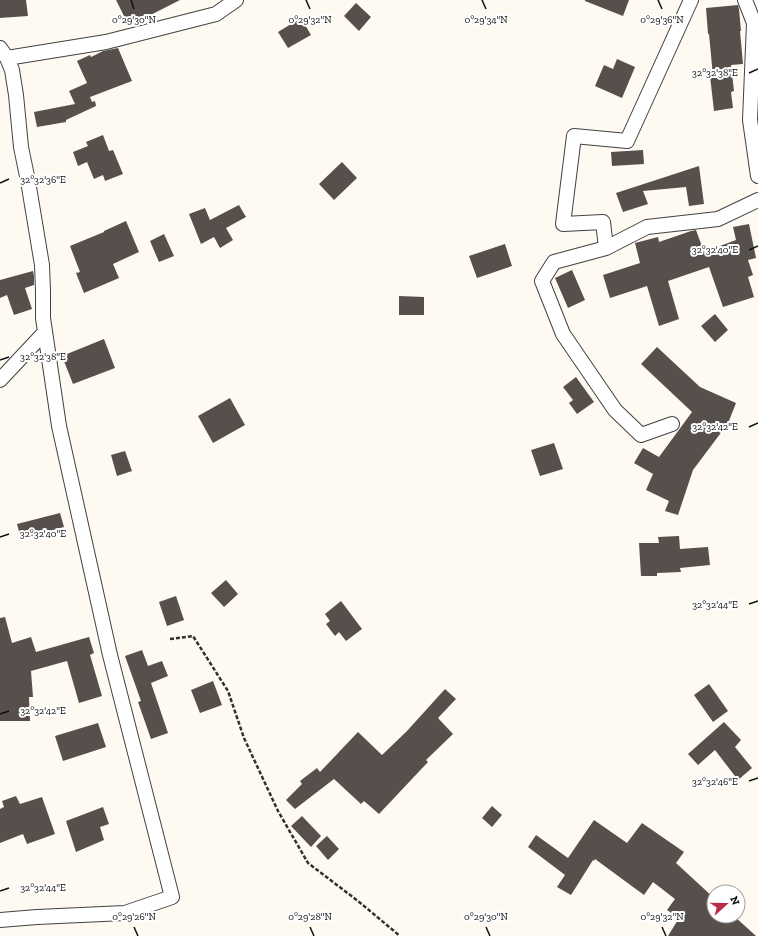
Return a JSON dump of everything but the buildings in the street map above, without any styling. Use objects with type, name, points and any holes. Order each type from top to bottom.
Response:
[{"type":"street","points":[[0,920],[125,913],[172,897],[123,708],[59,426],[43,318],[42,265],[21,147],[12,70],[4,53],[106,42],[216,14],[236,0]]},
{"type":"street","points":[[606,248],[604,222],[563,224],[574,136],[627,141],[692,0]]},
{"type":"street","points":[[745,0],[754,23],[750,120],[758,176]]},
{"type":"street","points":[[672,424],[641,435],[615,410],[563,334],[542,281],[554,262],[606,248],[647,227],[718,219],[758,200]]},
{"type":"street","points":[[0,380],[45,332]]},
{"type":"path","points":[[170,640],[193,636],[228,691],[244,738],[278,812],[308,862],[400,936]]}]
